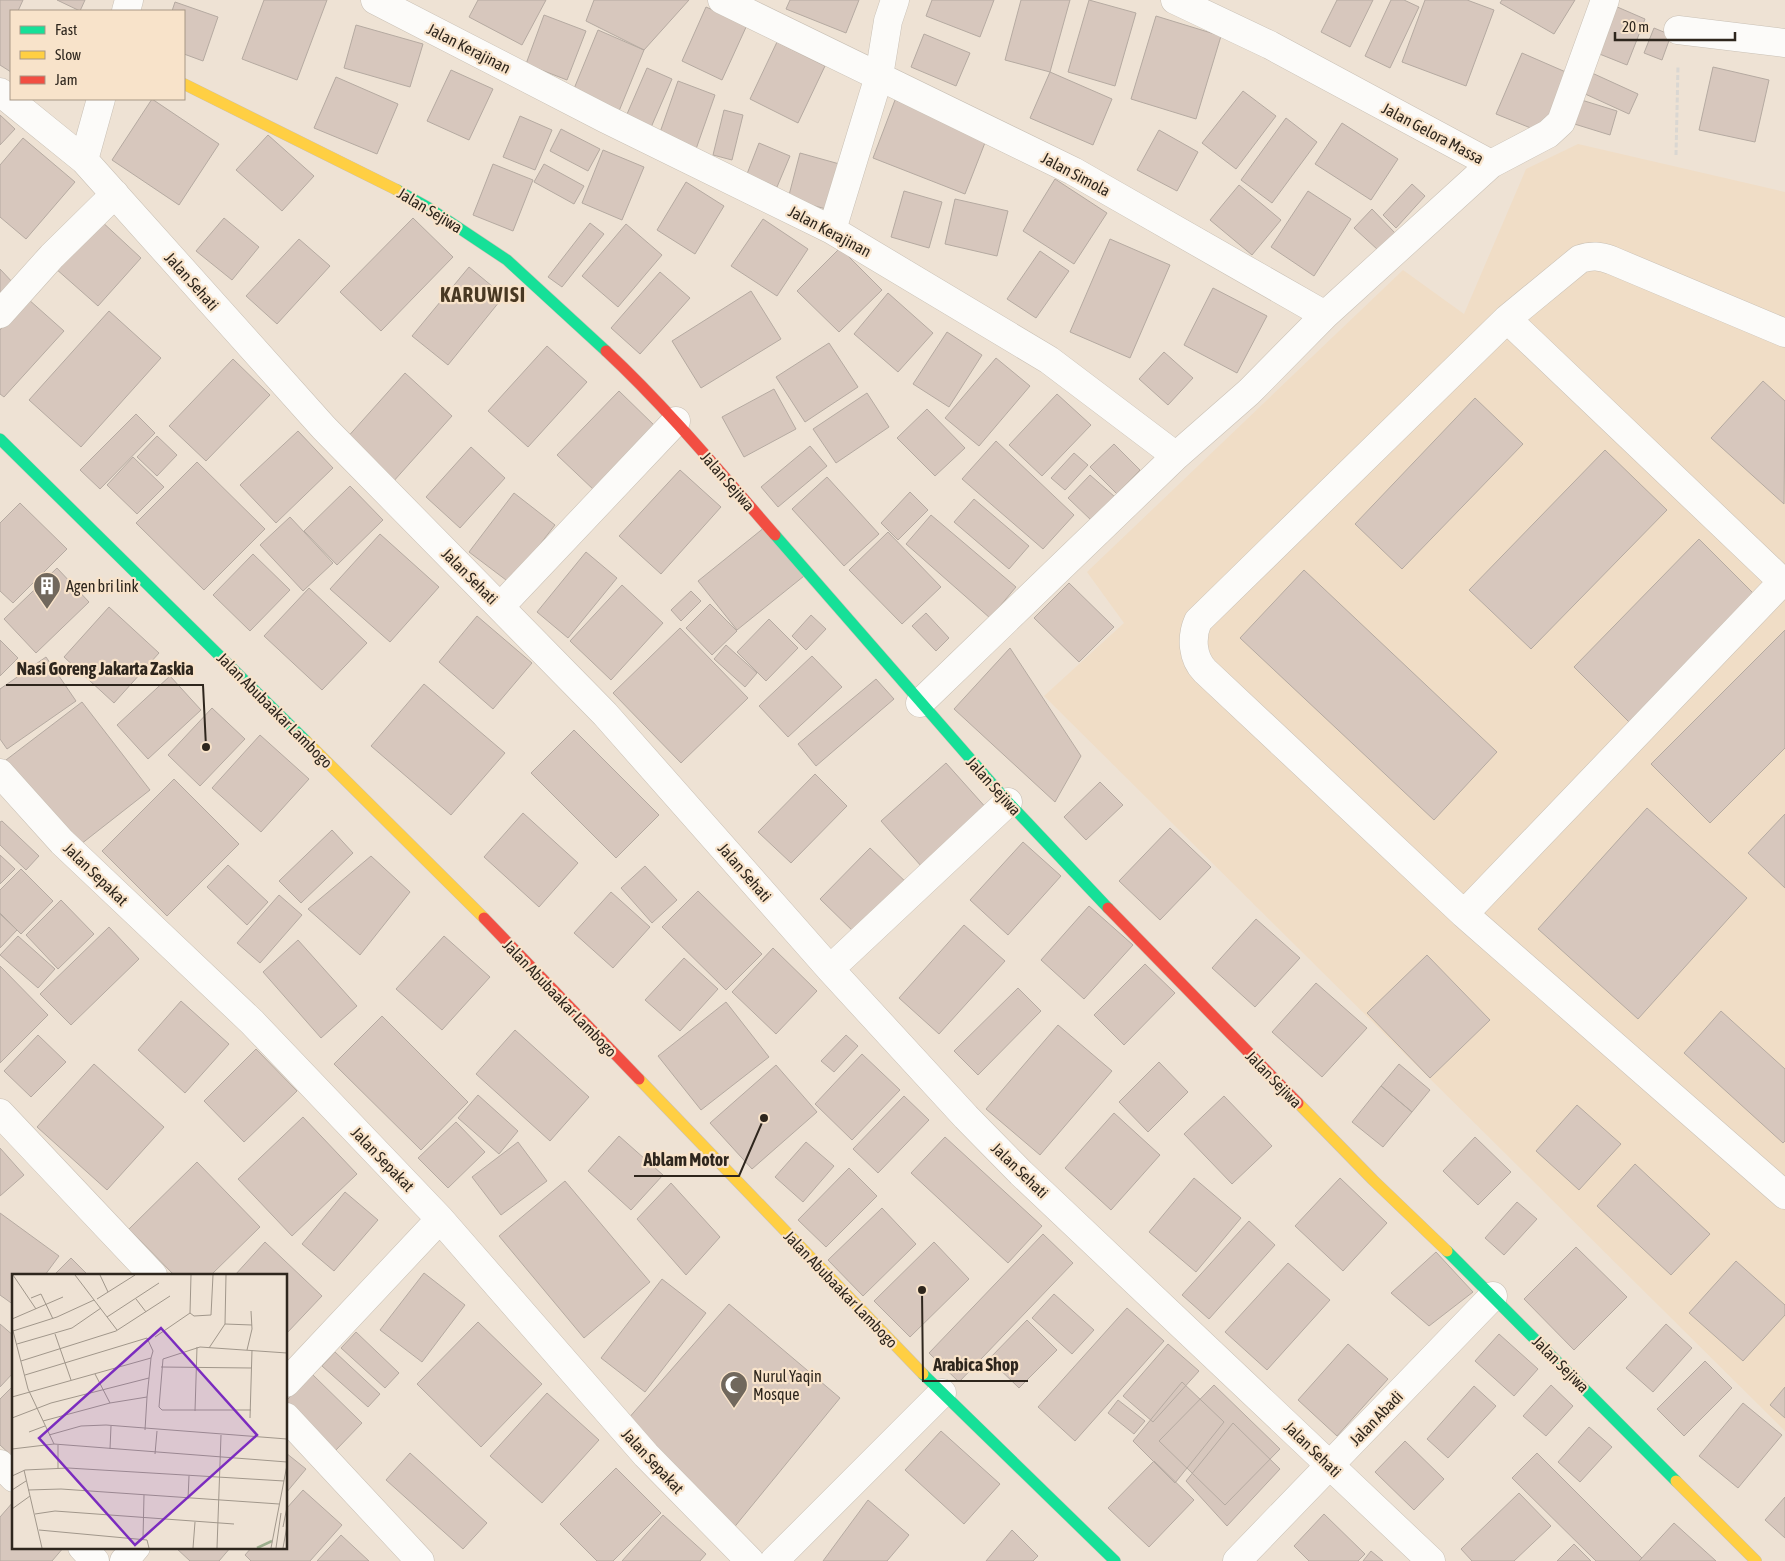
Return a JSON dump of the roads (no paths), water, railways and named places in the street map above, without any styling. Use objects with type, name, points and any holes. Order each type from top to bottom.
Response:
[{"type":"street","name":"Jalan Kerajinan","points":[[375,0],[606,119],[832,230],[1042,356],[1176,456]]},
{"type":"street","name":"Jalan Simola","points":[[722,0],[1073,171],[1326,315]]},
{"type":"street","points":[[832,230],[879,76],[888,21],[895,0]]},
{"type":"street","name":"Jalan Gelora Massa","points":[[1175,0],[1270,45],[1491,164],[1326,315]]},
{"type":"street","points":[[1491,164],[1548,134],[1561,122],[1605,0]]},
{"type":"street","points":[[1678,30],[1785,43]]},
{"type":"street","name":"Jalan Sejiwa","points":[[185,84],[385,183],[468,233],[507,260],[641,384],[676,421],[1008,802],[1102,902],[1373,1180],[1493,1296],[1756,1561]]},
{"type":"street","name":"Jalan Sehati","points":[[0,92],[84,160],[324,428],[605,714],[830,969],[1021,1173],[1431,1561]]},
{"type":"street","points":[[84,160],[101,100]]},
{"type":"street","points":[[0,314],[52,256],[114,194]]},
{"type":"street","points":[[1785,333],[1599,256],[1588,256],[1574,262],[1507,319],[1198,621],[1194,631],[1193,642],[1199,665],[1464,914],[1785,1195]]},
{"type":"street","points":[[920,703],[1176,456],[1249,392],[1326,315]]},
{"type":"street","points":[[1464,914],[1784,582],[1507,319]]},
{"type":"street","points":[[500,607],[676,421]]},
{"type":"street","name":"Jalan Abubaakar Lambogo","points":[[0,439],[480,914],[942,1393],[1115,1561]]},
{"type":"street","name":"Jalan Sepakat","points":[[0,773],[62,842],[252,1022],[440,1219],[646,1455],[750,1561]]},
{"type":"street","points":[[830,969],[1008,802]]},
{"type":"street","points":[[0,1113],[152,1274]]},
{"type":"street","points":[[288,1381],[440,1219]]},
{"type":"street","name":"Jalan Abadi","points":[[1237,1561],[1493,1296]]},
{"type":"street","points":[[774,1561],[942,1393]]},
{"type":"street","points":[[288,1419],[420,1561]]},
{"type":"street","points":[[0,1464],[12,1476]]},
{"type":"street","points":[[83,1548],[95,1561]]},
{"type":"street","points":[[124,1561],[135,1548]]},
{"type":"place","name":"Agen bri link","points":[[47,610]]},
{"type":"place","name":"Nasi Goreng Jakarta Zaskia","points":[[206,747]]},
{"type":"place","name":"Ablam Motor","points":[[764,1118]]},
{"type":"place","name":"Arabica Shop","points":[[922,1290]]},
{"type":"place","name":"Nurul Yaqin Mosque","points":[[734,1409]]},
{"type":"district","name":"KARUWISI","points":[[483,295]]}]
